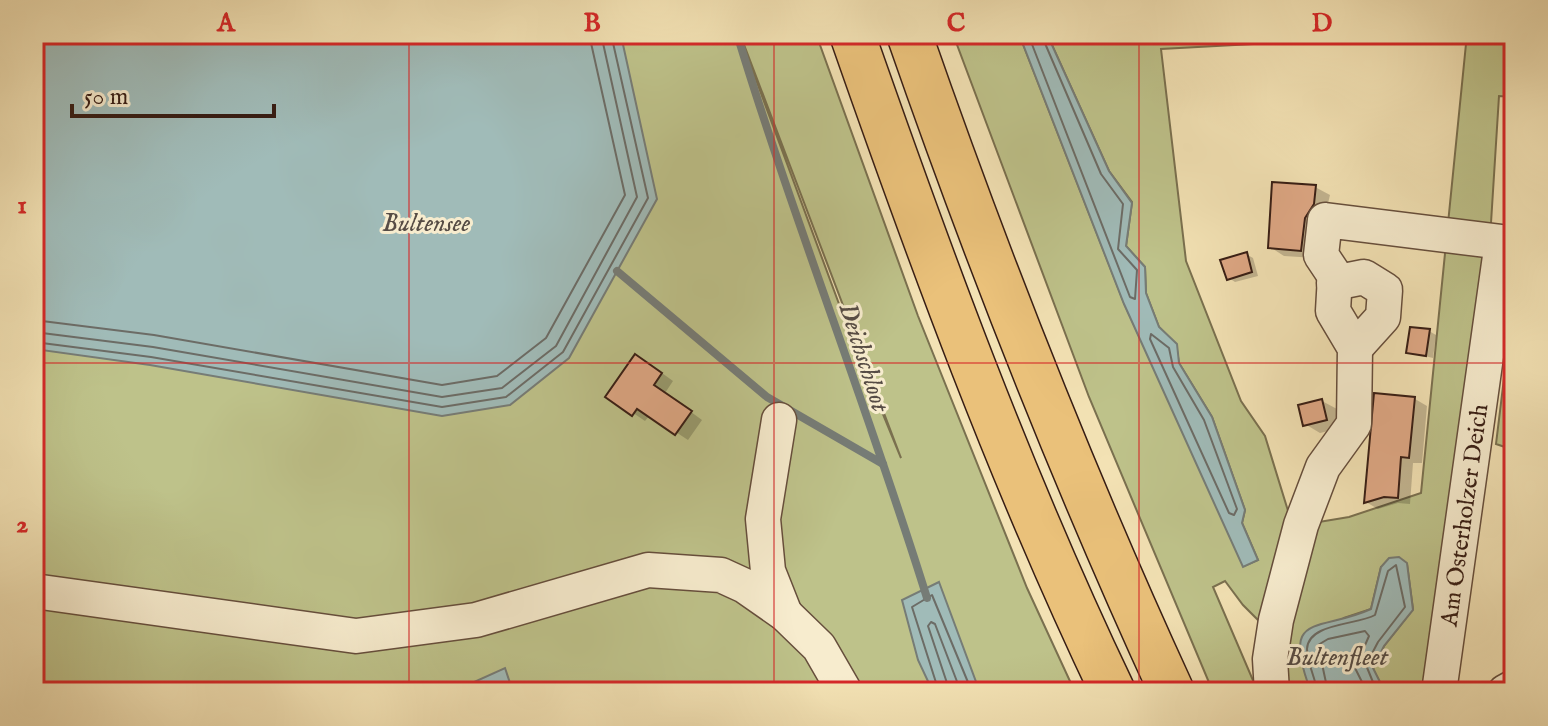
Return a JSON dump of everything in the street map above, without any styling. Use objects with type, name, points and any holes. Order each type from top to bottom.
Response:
[{"type":"highway","points":[[852,34],[924,240],[1004,447],[1113,692]]},
{"type":"highway","points":[[909,34],[996,280],[1112,561],[1172,692]]},
{"type":"lane","name":"Am Osterholzer Deich","points":[[1334,283],[1335,276],[1321,255],[1325,220],[1502,242],[1439,692]]},
{"type":"lane","points":[[1272,692],[1270,659],[1276,620],[1301,525],[1323,467],[1354,424],[1355,348],[1333,311],[1334,283],[1364,277],[1385,290],[1383,317],[1355,348]]},
{"type":"lane","points":[[779,420],[763,519],[768,571],[785,614]]},
{"type":"lane","points":[[34,591],[356,636],[476,620],[648,570],[721,575],[745,586],[785,614],[819,647],[845,692]]},
{"type":"lane","points":[[1505,692],[1514,687]]},
{"type":"green space","points":[[34,34],[739,34],[852,339],[901,458],[740,34],[816,34],[918,316],[1027,588],[1075,692],[34,692]]},
{"type":"green space","points":[[953,34],[1019,34],[1124,303],[1244,566],[1258,560],[1242,523],[1245,510],[1212,417],[1179,363],[1176,344],[1159,327],[1146,293],[1145,267],[1126,246],[1132,202],[1109,171],[1047,34],[1439,34],[1161,49],[1186,261],[1241,401],[1265,436],[1289,514],[1301,525],[1349,517],[1421,493],[1467,34],[1514,34],[1514,97],[1499,96],[1491,223],[1427,692],[1385,692],[1373,669],[1384,646],[1413,609],[1407,564],[1381,567],[1371,609],[1344,618],[1299,652],[1311,692],[1282,692],[1279,641],[1243,605],[1225,581],[1213,587],[1258,692],[1213,692],[1089,397]]},
{"type":"green space","points":[[1514,296],[1514,450],[1496,444]]},
{"type":"water","name":"Bultensee","points":[[34,34],[617,34],[622,40],[657,199],[569,358],[510,405],[442,416],[150,365],[34,349]]},
{"type":"water","points":[[1019,34],[1047,34],[1109,171],[1132,203],[1126,246],[1145,267],[1146,293],[1159,327],[1177,344],[1179,363],[1212,417],[1245,510],[1242,523],[1258,560],[1243,567],[1124,304]]},
{"type":"water","name":"Bultenfleet","points":[[1399,557],[1407,563],[1413,610],[1384,646],[1373,668],[1385,692],[1311,692],[1300,648],[1302,636],[1321,624],[1371,609],[1381,567],[1389,558]]},
{"type":"water","points":[[939,582],[981,692],[933,692],[918,660],[902,600]]},
{"type":"water","points":[[505,668],[513,692],[452,692]]},
{"type":"building","points":[[1272,182],[1316,185],[1314,204],[1305,218],[1301,251],[1268,248]]},
{"type":"building","points":[[1247,252],[1252,272],[1227,280],[1220,260]]},
{"type":"building","points":[[1410,327],[1430,329],[1426,356],[1406,353]]},
{"type":"building","points":[[635,354],[662,373],[654,385],[692,411],[675,435],[637,409],[632,416],[605,397]]},
{"type":"building","points":[[1374,393],[1415,397],[1409,458],[1401,457],[1398,498],[1384,497],[1364,503]]},
{"type":"building","points":[[1322,399],[1327,420],[1303,426],[1298,405]]},
{"type":"waterway","name":"Deichschloot","points":[[737,34],[927,598]]},
{"type":"waterway","points":[[617,271],[767,397],[883,464]]}]
